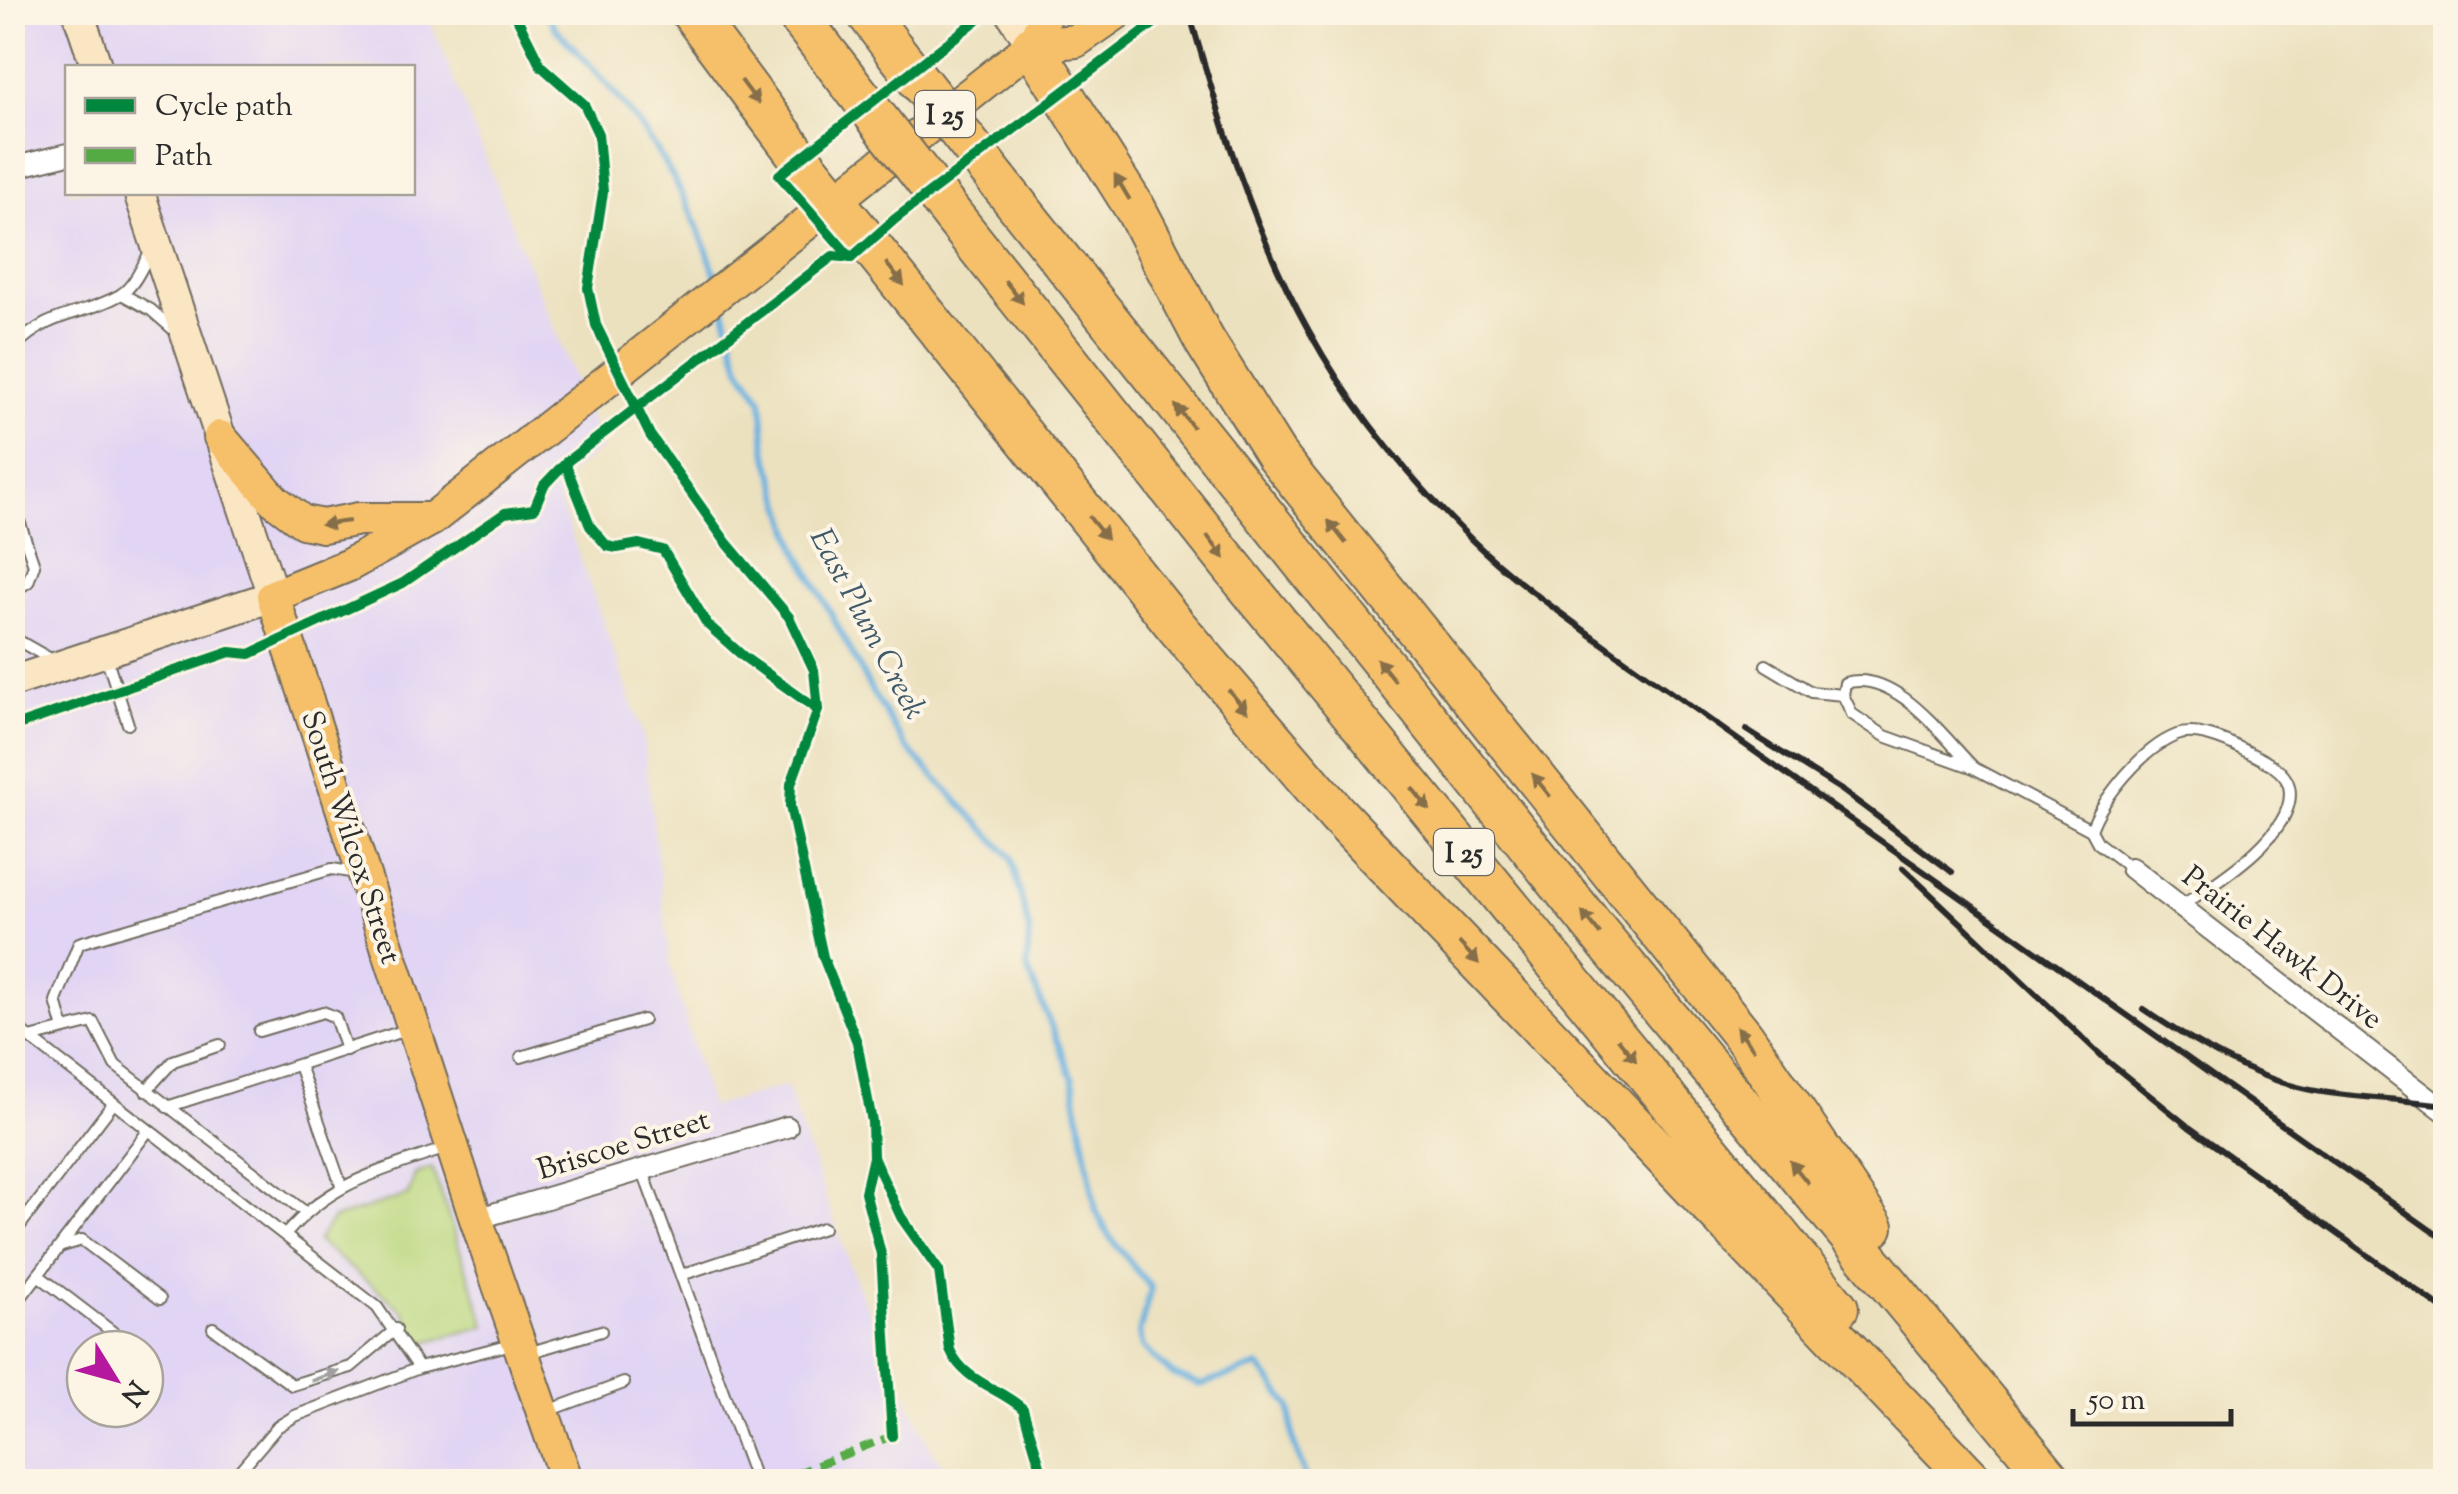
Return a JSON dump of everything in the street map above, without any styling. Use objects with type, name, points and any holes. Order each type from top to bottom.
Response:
[{"type":"highway","points":[[690,12],[833,199],[1188,641],[1324,800],[1977,1482]]},
{"type":"highway","name":"I 25","points":[[795,12],[1244,583],[1977,1482]]},
{"type":"highway","name":"I 25","points":[[866,12],[1592,924],[2053,1482]]},
{"type":"highway","points":[[1030,24],[1136,210],[1204,340],[1276,456],[1744,1037],[1994,1410]]},
{"type":"main road","points":[[78,12],[96,65]]},
{"type":"main road","points":[[12,682],[272,596],[349,566],[432,519],[833,199],[1030,24],[1076,40],[1118,12]]},
{"type":"main road","name":"South Wilcox Street","points":[[140,195],[476,1219],[567,1482]]},
{"type":"main road","points":[[220,437],[274,500],[303,522],[322,526],[359,518],[432,519]]},
{"type":"street","points":[[12,168],[65,155]]},
{"type":"street","name":"Prairie Hawk Drive","points":[[2131,868],[2446,1112]]},
{"type":"street","name":"Briscoe Street","points":[[476,1219],[787,1126]]},
{"type":"lane","points":[[12,349],[31,330],[54,318],[122,294],[155,242]]},
{"type":"lane","points":[[122,294],[151,310],[189,346]]},
{"type":"lane","points":[[12,500],[34,564],[28,582],[12,592]]},
{"type":"lane","points":[[12,637],[64,665]]},
{"type":"lane","points":[[105,652],[128,724]]},
{"type":"lane","points":[[1766,665],[1811,692],[1843,695]]},
{"type":"lane","points":[[1974,768],[1884,684],[1863,677],[1845,682],[1843,695],[1852,714],[1885,736],[1974,768],[2091,830],[2098,843],[2131,868]]},
{"type":"lane","points":[[2091,830],[2106,802],[2136,767],[2164,741],[2181,733],[2228,742],[2280,771],[2289,786],[2287,810],[2271,836],[2222,879],[2180,906]]},
{"type":"lane","points":[[64,1028],[56,1001],[78,943],[332,869],[364,874]]},
{"type":"lane","points":[[258,1030],[322,1012],[335,1017],[346,1050]]},
{"type":"lane","points":[[521,1057],[643,1020]]},
{"type":"lane","points":[[30,1038],[93,1022],[114,1065],[305,1212]]},
{"type":"lane","points":[[12,1024],[377,1307],[396,1329],[418,1368]]},
{"type":"lane","points":[[168,1107],[414,1028]]},
{"type":"lane","points":[[146,1091],[173,1061],[220,1045]]},
{"type":"lane","points":[[298,1065],[341,1185]]},
{"type":"lane","points":[[14,1231],[112,1105]]},
{"type":"lane","points":[[12,1309],[148,1131]]},
{"type":"lane","points":[[286,1234],[305,1212],[341,1185],[452,1146]]},
{"type":"lane","points":[[642,1169],[756,1482]]},
{"type":"lane","points":[[681,1275],[823,1228]]},
{"type":"lane","points":[[60,1247],[82,1240],[160,1299]]},
{"type":"lane","points":[[38,1275],[109,1329]]},
{"type":"lane","points":[[213,1328],[292,1385],[350,1367],[396,1329]]},
{"type":"lane","points":[[230,1482],[277,1426],[310,1409],[418,1368],[602,1332]]},
{"type":"lane","points":[[543,1413],[624,1384]]},
{"type":"shaded area","points":[[12,13],[427,13],[602,448],[554,486],[642,731],[671,968],[710,1107],[786,1086],[855,1280],[928,1443],[952,1481],[13,1481]]},
{"type":"green space","points":[[432,1168],[486,1326],[415,1345],[405,1312],[317,1241],[333,1219],[408,1195],[415,1174]]},
{"type":"waterway","name":"East Plum Creek","points":[[547,12],[555,28],[608,86],[653,145],[690,210],[718,283]]},
{"type":"waterway","name":"East Plum Creek","points":[[723,304],[740,367],[762,400],[766,450],[797,549],[871,690],[906,747],[1011,857],[1029,929],[1027,968],[1073,1079],[1096,1211],[1109,1236],[1151,1288],[1139,1333],[1142,1347],[1172,1374],[1200,1385],[1259,1366],[1290,1406],[1293,1441],[1307,1482]]},
{"type":"railway","points":[[1189,12],[1226,135],[1289,294],[1325,360],[1383,441],[1472,540],[1614,652],[2446,1241]]},
{"type":"railway","points":[[1746,730],[1843,791],[1952,872]]},
{"type":"railway","points":[[1903,868],[2105,1059],[2189,1127],[2444,1310]]},
{"type":"railway","points":[[2143,1009],[2225,1059],[2293,1086],[2446,1105]]},
{"type":"marked path","points":[[774,1482],[892,1436]]},
{"type":"cycle path","points":[[514,12],[541,66],[584,104],[598,134],[603,192],[588,288],[596,325],[650,435],[726,542],[789,617],[814,670],[818,710],[791,784],[790,806],[823,957],[857,1042],[872,1122],[873,1157],[901,1217],[939,1271],[950,1350],[964,1370],[1023,1409],[1045,1482]]},
{"type":"cycle path","points":[[851,258],[779,175],[987,12]]},
{"type":"cycle path","points":[[12,727],[230,652],[250,654],[403,583],[505,513],[534,509],[544,485],[565,463],[833,256],[851,258],[895,219],[1169,12]]},
{"type":"cycle path","points":[[565,463],[590,526],[607,546],[639,544],[663,550],[707,624],[744,657],[818,710]]},
{"type":"cycle path","points":[[873,1157],[865,1192],[881,1254],[892,1436]]}]
